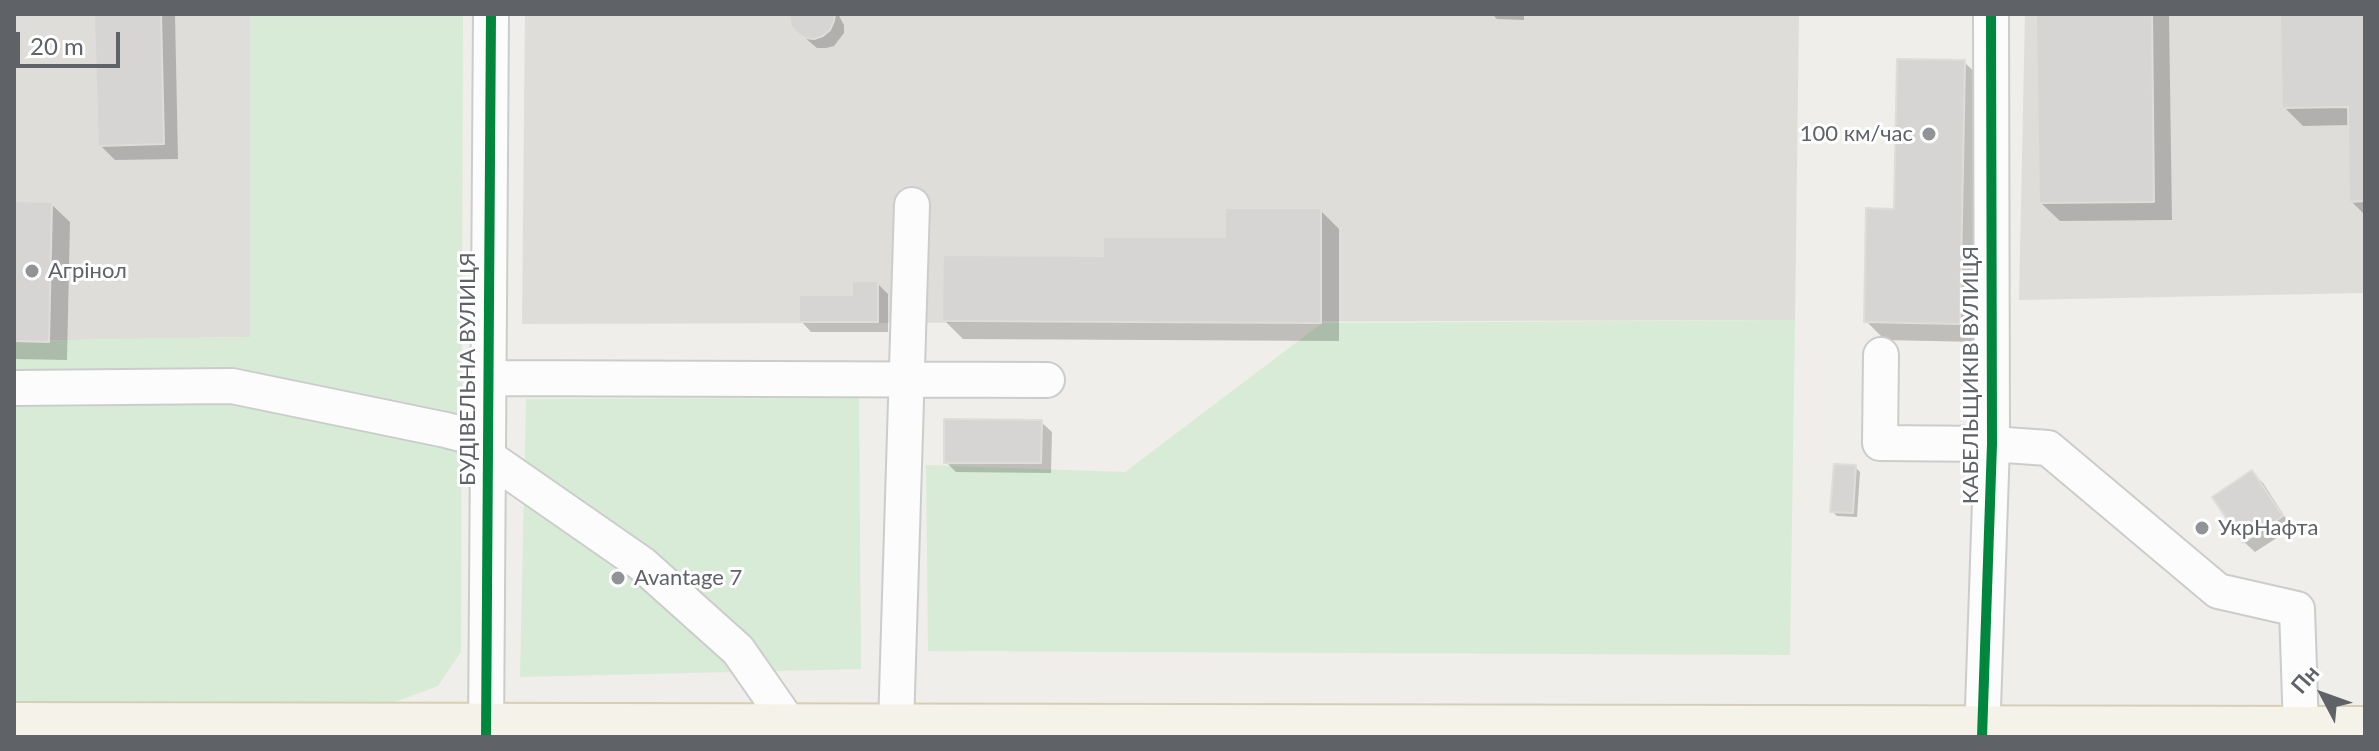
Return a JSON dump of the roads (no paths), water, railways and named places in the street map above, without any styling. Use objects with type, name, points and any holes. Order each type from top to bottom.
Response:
[{"type":"main road","points":[[14,725],[486,731],[791,726],[1983,732],[2365,729]]},
{"type":"street","name":"БУДІВЕЛЬНА ВУЛИЦЯ","points":[[486,731],[491,14]]},
{"type":"street","name":"КАБЕЛЬЩИКІВ ВУЛИЦЯ","points":[[1983,732],[1992,444],[1991,14]]},
{"type":"street","points":[[896,726],[912,205]]},
{"type":"street","points":[[1881,355],[1880,443],[2048,448],[2218,591],[2297,609],[2301,729]]},
{"type":"street","points":[[488,378],[1047,380]]},
{"type":"street","points":[[18,388],[232,386],[446,430],[488,449],[642,564],[738,650],[791,726]]},
{"type":"place","name":"100 км/час","points":[[1929,134]]},
{"type":"place","name":"Агрінол","points":[[32,271]]},
{"type":"place","name":"УкрНафта","points":[[2202,528]]},
{"type":"place","name":"Avantage 7","points":[[618,578]]}]
